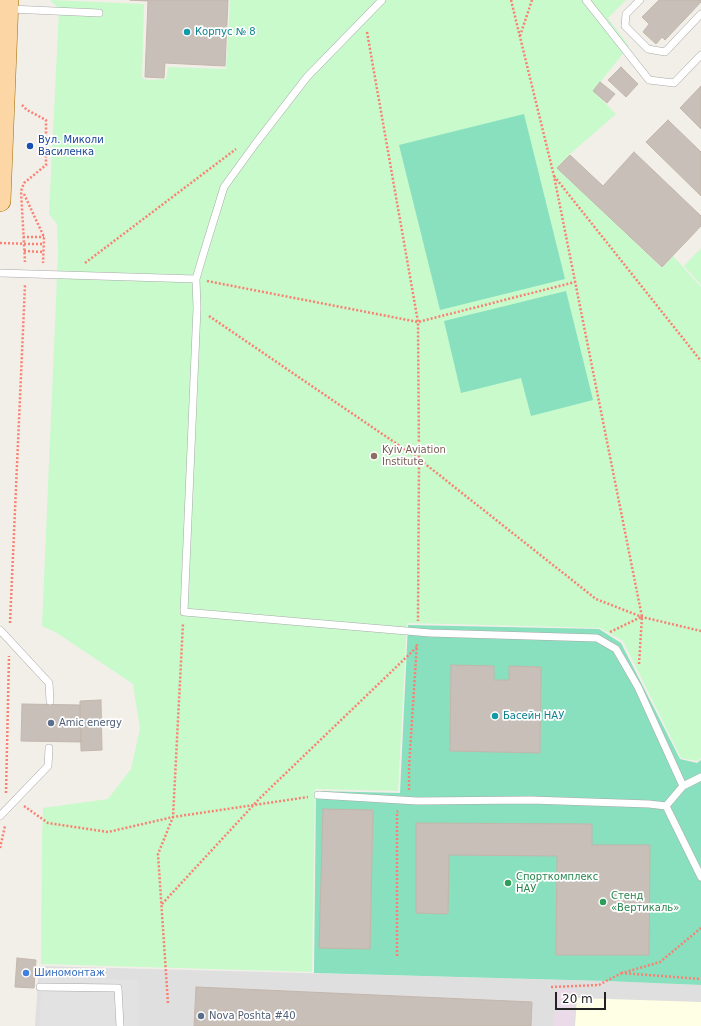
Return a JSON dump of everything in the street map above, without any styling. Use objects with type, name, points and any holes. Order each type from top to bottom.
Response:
[{"type":"main road","points":[[0,201],[8,4]]},
{"type":"lane","points":[[382,0],[308,78],[256,143],[224,187],[196,279],[197,308],[184,612],[418,632],[597,638],[616,649],[638,687],[683,786]]},
{"type":"lane","points":[[586,0],[649,80],[674,83],[701,55]]},
{"type":"lane","points":[[640,0],[626,14],[625,26],[648,49],[664,52],[701,14]]},
{"type":"lane","points":[[8,4],[99,13]]},
{"type":"lane","points":[[0,272],[196,279]]},
{"type":"lane","points":[[0,630],[49,683],[50,701]]},
{"type":"lane","points":[[3,814],[48,766],[49,748]]},
{"type":"lane","points":[[666,806],[683,786],[701,777]]},
{"type":"lane","points":[[318,795],[417,801],[531,800],[649,804],[666,806]]},
{"type":"lane","points":[[666,806],[701,877]]},
{"type":"lane","points":[[40,987],[118,988],[120,1026]]},
{"type":"path","points":[[512,0],[554,176],[642,617],[638,687]]},
{"type":"path","points":[[520,36],[532,0]]},
{"type":"path","points":[[365,18],[418,322],[418,632],[409,768],[409,800],[397,812],[397,956]]},
{"type":"path","points":[[0,848],[4,830],[3,814],[26,274],[21,191],[24,183],[46,165],[46,120],[27,110]]},
{"type":"path","points":[[70,275],[237,148]]},
{"type":"path","points":[[554,176],[701,361]]},
{"type":"path","points":[[24,194],[44,237],[43,274]]},
{"type":"path","points":[[23,237],[44,237]]},
{"type":"path","points":[[0,243],[44,244]]},
{"type":"path","points":[[23,251],[43,252]]},
{"type":"path","points":[[196,279],[418,322],[575,282]]},
{"type":"path","points":[[197,308],[419,459],[596,599],[642,617],[701,631]]},
{"type":"path","points":[[168,1002],[158,854],[173,817],[184,612]]},
{"type":"path","points":[[597,638],[642,617]]},
{"type":"path","points":[[161,905],[254,805],[417,647]]},
{"type":"path","points":[[16,800],[48,823],[108,832],[173,817],[318,795]]},
{"type":"path","points":[[551,987],[599,985],[622,973],[660,962],[701,928]]},
{"type":"path","points":[[622,973],[701,978]]},
{"type":"shaded area","points":[[39,966],[606,981],[701,985],[701,1026],[35,1026]]},
{"type":"shaded area","points":[[42,977],[138,980],[139,1026],[39,1026]]},
{"type":"shaded area","points":[[557,989],[575,990],[573,1026],[554,1026]]},
{"type":"shaded area","points":[[577,998],[701,1002],[701,1026],[575,1026]]},
{"type":"green space","name":"Kyiv Aviation Institute","points":[[50,0],[144,4],[142,78],[148,80],[166,79],[168,67],[226,69],[230,0],[626,0],[608,18],[629,46],[593,91],[616,114],[570,154],[557,168],[662,268],[673,256],[701,287],[701,758],[697,761],[681,758],[623,641],[600,628],[407,623],[398,791],[315,789],[312,972],[41,964],[43,808],[108,799],[131,769],[140,729],[133,684],[57,633],[42,626],[58,253],[57,224],[49,214],[59,9]]},
{"type":"green space","points":[[524,114],[565,279],[440,310],[399,145]]},
{"type":"green space","points":[[701,248],[701,285],[684,266]]},
{"type":"green space","points":[[566,291],[593,400],[531,416],[521,378],[461,393],[444,321]]},
{"type":"green space","name":"Спорткомплекс НАУ","points":[[408,625],[599,629],[621,643],[680,759],[697,763],[701,760],[701,985],[314,973],[316,791],[400,793]]},
{"type":"building","name":"Корпус № 8","points":[[130,0],[228,0],[225,66],[165,63],[164,78],[145,77],[148,1]]},
{"type":"building","points":[[659,0],[701,0],[701,2],[665,40],[662,37],[656,44],[643,32],[649,24],[642,17]]},
{"type":"building","points":[[621,67],[638,84],[626,97],[608,80]]},
{"type":"building","points":[[600,82],[615,94],[607,103],[593,91]]},
{"type":"building","points":[[701,86],[701,129],[680,108]]},
{"type":"building","points":[[668,120],[701,152],[701,196],[646,142]]},
{"type":"building","points":[[634,152],[701,216],[701,226],[662,267],[557,168],[570,155],[603,186]]},
{"type":"building","name":"Басейн НАУ","points":[[451,665],[494,666],[494,680],[509,680],[509,666],[541,667],[540,753],[450,751]]},
{"type":"building","points":[[101,700],[102,750],[81,751],[80,701]]},
{"type":"building","name":"Amic energy","points":[[22,704],[80,705],[81,742],[21,741]]},
{"type":"building","points":[[323,809],[373,810],[370,949],[319,948]]},
{"type":"building","points":[[416,823],[592,824],[592,845],[650,845],[649,955],[556,955],[557,856],[449,855],[448,914],[416,913]]},
{"type":"building","name":"Шиномонтаж","points":[[17,958],[36,960],[34,988],[15,987]]},
{"type":"building","points":[[196,987],[532,1002],[531,1026],[194,1026]]},
{"type":"place","name":"Корпус № 8","points":[[187,32]]},
{"type":"place","name":"Вул. Миколи Василенка","points":[[30,146]]},
{"type":"place","name":"Kyiv Aviation Institute","points":[[374,456]]},
{"type":"place","name":"Басейн НАУ","points":[[495,716]]},
{"type":"place","name":"Amic energy","points":[[51,723]]},
{"type":"place","name":"Спорткомплекс НАУ","points":[[508,883]]},
{"type":"place","name":"Стенд «Вертикаль»","points":[[603,902]]},
{"type":"place","name":"Шиномонтаж","points":[[26,973]]},
{"type":"place","name":"Nova Poshta #40","points":[[201,1016]]}]
